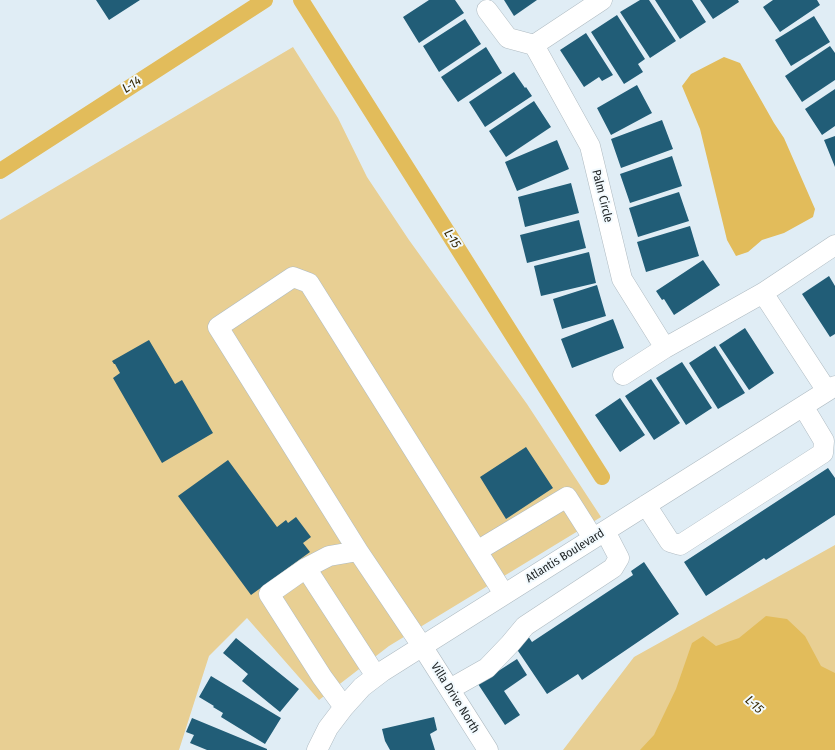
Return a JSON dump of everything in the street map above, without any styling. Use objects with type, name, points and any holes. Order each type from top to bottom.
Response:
[{"type":"street","points":[[487,10],[508,38],[534,45],[602,0]]},
{"type":"street","name":"Palm Circle","points":[[534,45],[590,146],[622,279],[665,348]]},
{"type":"street","points":[[623,375],[665,348],[763,293],[835,245]]},
{"type":"street","name":"Villa Drive North","points":[[477,551],[309,284],[293,277],[218,327],[358,551],[422,646],[488,750]]},
{"type":"street","points":[[763,293],[831,389]]},
{"type":"street","name":"Atlantis Boulevard","points":[[317,750],[328,728],[344,707],[362,687],[376,676],[831,389]]},
{"type":"street","points":[[646,505],[670,542],[680,545],[822,453],[824,441],[804,406]]},
{"type":"street","points":[[450,689],[487,668],[525,626],[613,568],[619,558],[567,497],[477,551],[504,594]]},
{"type":"street","points":[[344,707],[322,677],[269,594],[306,568],[329,556],[358,551]]},
{"type":"street","points":[[306,568],[376,676]]},
{"type":"shaded area","points":[[293,47],[338,118],[367,177],[409,240],[527,404],[601,517],[389,646],[319,700],[247,618],[209,656],[179,750],[0,750],[0,220]]},
{"type":"shaded area","points":[[835,545],[835,750],[563,750],[634,657]]},
{"type":"water","points":[[724,57],[740,63],[784,138],[815,209],[813,217],[784,233],[762,240],[748,252],[736,256],[727,240],[700,129],[682,86],[691,74]]},
{"type":"water","points":[[766,616],[787,619],[805,636],[821,666],[835,673],[835,750],[640,750],[654,735],[676,689],[692,643],[703,636],[716,646],[739,638]]},
{"type":"building","points":[[96,0],[140,0],[109,20]]},
{"type":"building","points":[[429,0],[455,0],[464,13],[419,43],[403,17]]},
{"type":"building","points":[[504,0],[537,0],[514,16]]},
{"type":"building","points":[[640,0],[649,0],[676,41],[650,58],[620,12]]},
{"type":"building","points":[[655,0],[692,0],[706,22],[680,39]]},
{"type":"building","points":[[700,0],[738,0],[739,2],[713,19]]},
{"type":"building","points":[[773,0],[817,0],[820,5],[780,32],[763,7]]},
{"type":"building","points":[[617,15],[645,59],[638,64],[643,72],[624,84],[591,32]]},
{"type":"building","points":[[814,16],[830,42],[791,66],[775,40]]},
{"type":"building","points":[[465,19],[481,44],[439,72],[423,46]]},
{"type":"building","points":[[586,33],[613,75],[602,81],[599,77],[584,87],[560,50]]},
{"type":"building","points":[[830,46],[835,53],[835,80],[802,102],[785,76]]},
{"type":"building","points":[[486,47],[502,73],[458,102],[441,77]]},
{"type":"building","points":[[514,72],[532,96],[485,127],[469,102]]},
{"type":"building","points":[[637,85],[652,113],[611,135],[597,108]]},
{"type":"building","points":[[835,89],[835,126],[822,135],[805,109]]},
{"type":"building","points":[[534,101],[551,127],[506,157],[489,131]]},
{"type":"building","points":[[662,120],[673,149],[621,168],[611,139]]},
{"type":"building","points":[[835,136],[835,167],[824,140]]},
{"type":"building","points":[[557,140],[569,169],[517,191],[505,162]]},
{"type":"building","points":[[672,156],[682,186],[630,203],[620,174]]},
{"type":"building","points":[[571,183],[579,213],[525,227],[518,197]]},
{"type":"building","points":[[679,192],[689,221],[638,237],[629,208]]},
{"type":"building","points":[[579,220],[586,248],[527,263],[520,235]]},
{"type":"building","points":[[690,226],[699,256],[646,272],[637,242]]},
{"type":"building","points":[[589,252],[596,283],[541,296],[534,266]]},
{"type":"building","points":[[703,260],[720,285],[674,315],[664,299],[662,300],[656,291]]},
{"type":"building","points":[[829,276],[835,286],[835,334],[830,337],[802,294]]},
{"type":"building","points":[[597,285],[606,316],[562,329],[553,299]]},
{"type":"building","points":[[613,319],[624,348],[572,368],[561,339]]},
{"type":"building","points":[[745,328],[774,373],[749,390],[719,345]]},
{"type":"building","points":[[149,340],[175,384],[182,380],[213,433],[162,463],[113,378],[120,373],[112,361]]},
{"type":"building","points":[[715,346],[745,393],[718,409],[689,363]]},
{"type":"building","points":[[682,362],[712,408],[686,425],[656,378]]},
{"type":"building","points":[[651,379],[680,423],[654,440],[625,396]]},
{"type":"building","points":[[620,398],[645,435],[620,452],[595,415]]},
{"type":"building","points":[[526,447],[553,488],[506,519],[480,477]]},
{"type":"building","points":[[228,460],[277,527],[286,520],[288,523],[296,517],[311,537],[303,543],[310,552],[251,595],[178,496]]},
{"type":"building","points":[[828,468],[835,478],[835,515],[766,560],[764,558],[706,596],[684,562]]},
{"type":"building","points":[[644,562],[679,614],[582,680],[578,674],[547,694],[514,645],[528,636],[532,642],[633,575],[631,571]]},
{"type":"building","points":[[236,638],[299,689],[280,712],[242,681],[248,674],[223,653]]},
{"type":"building","points":[[517,659],[527,675],[504,691],[520,715],[505,725],[478,684]]},
{"type":"building","points":[[211,676],[281,718],[265,744],[221,717],[223,713],[199,697]]},
{"type":"building","points":[[434,717],[437,730],[430,734],[435,750],[390,750],[385,741],[382,729]]},
{"type":"building","points":[[192,718],[267,750],[207,750],[190,743],[194,735],[186,732]]},
{"type":"waterway","name":"L-14","points":[[0,171],[265,0]]},
{"type":"waterway","name":"L-15","points":[[301,0],[602,477]]}]
